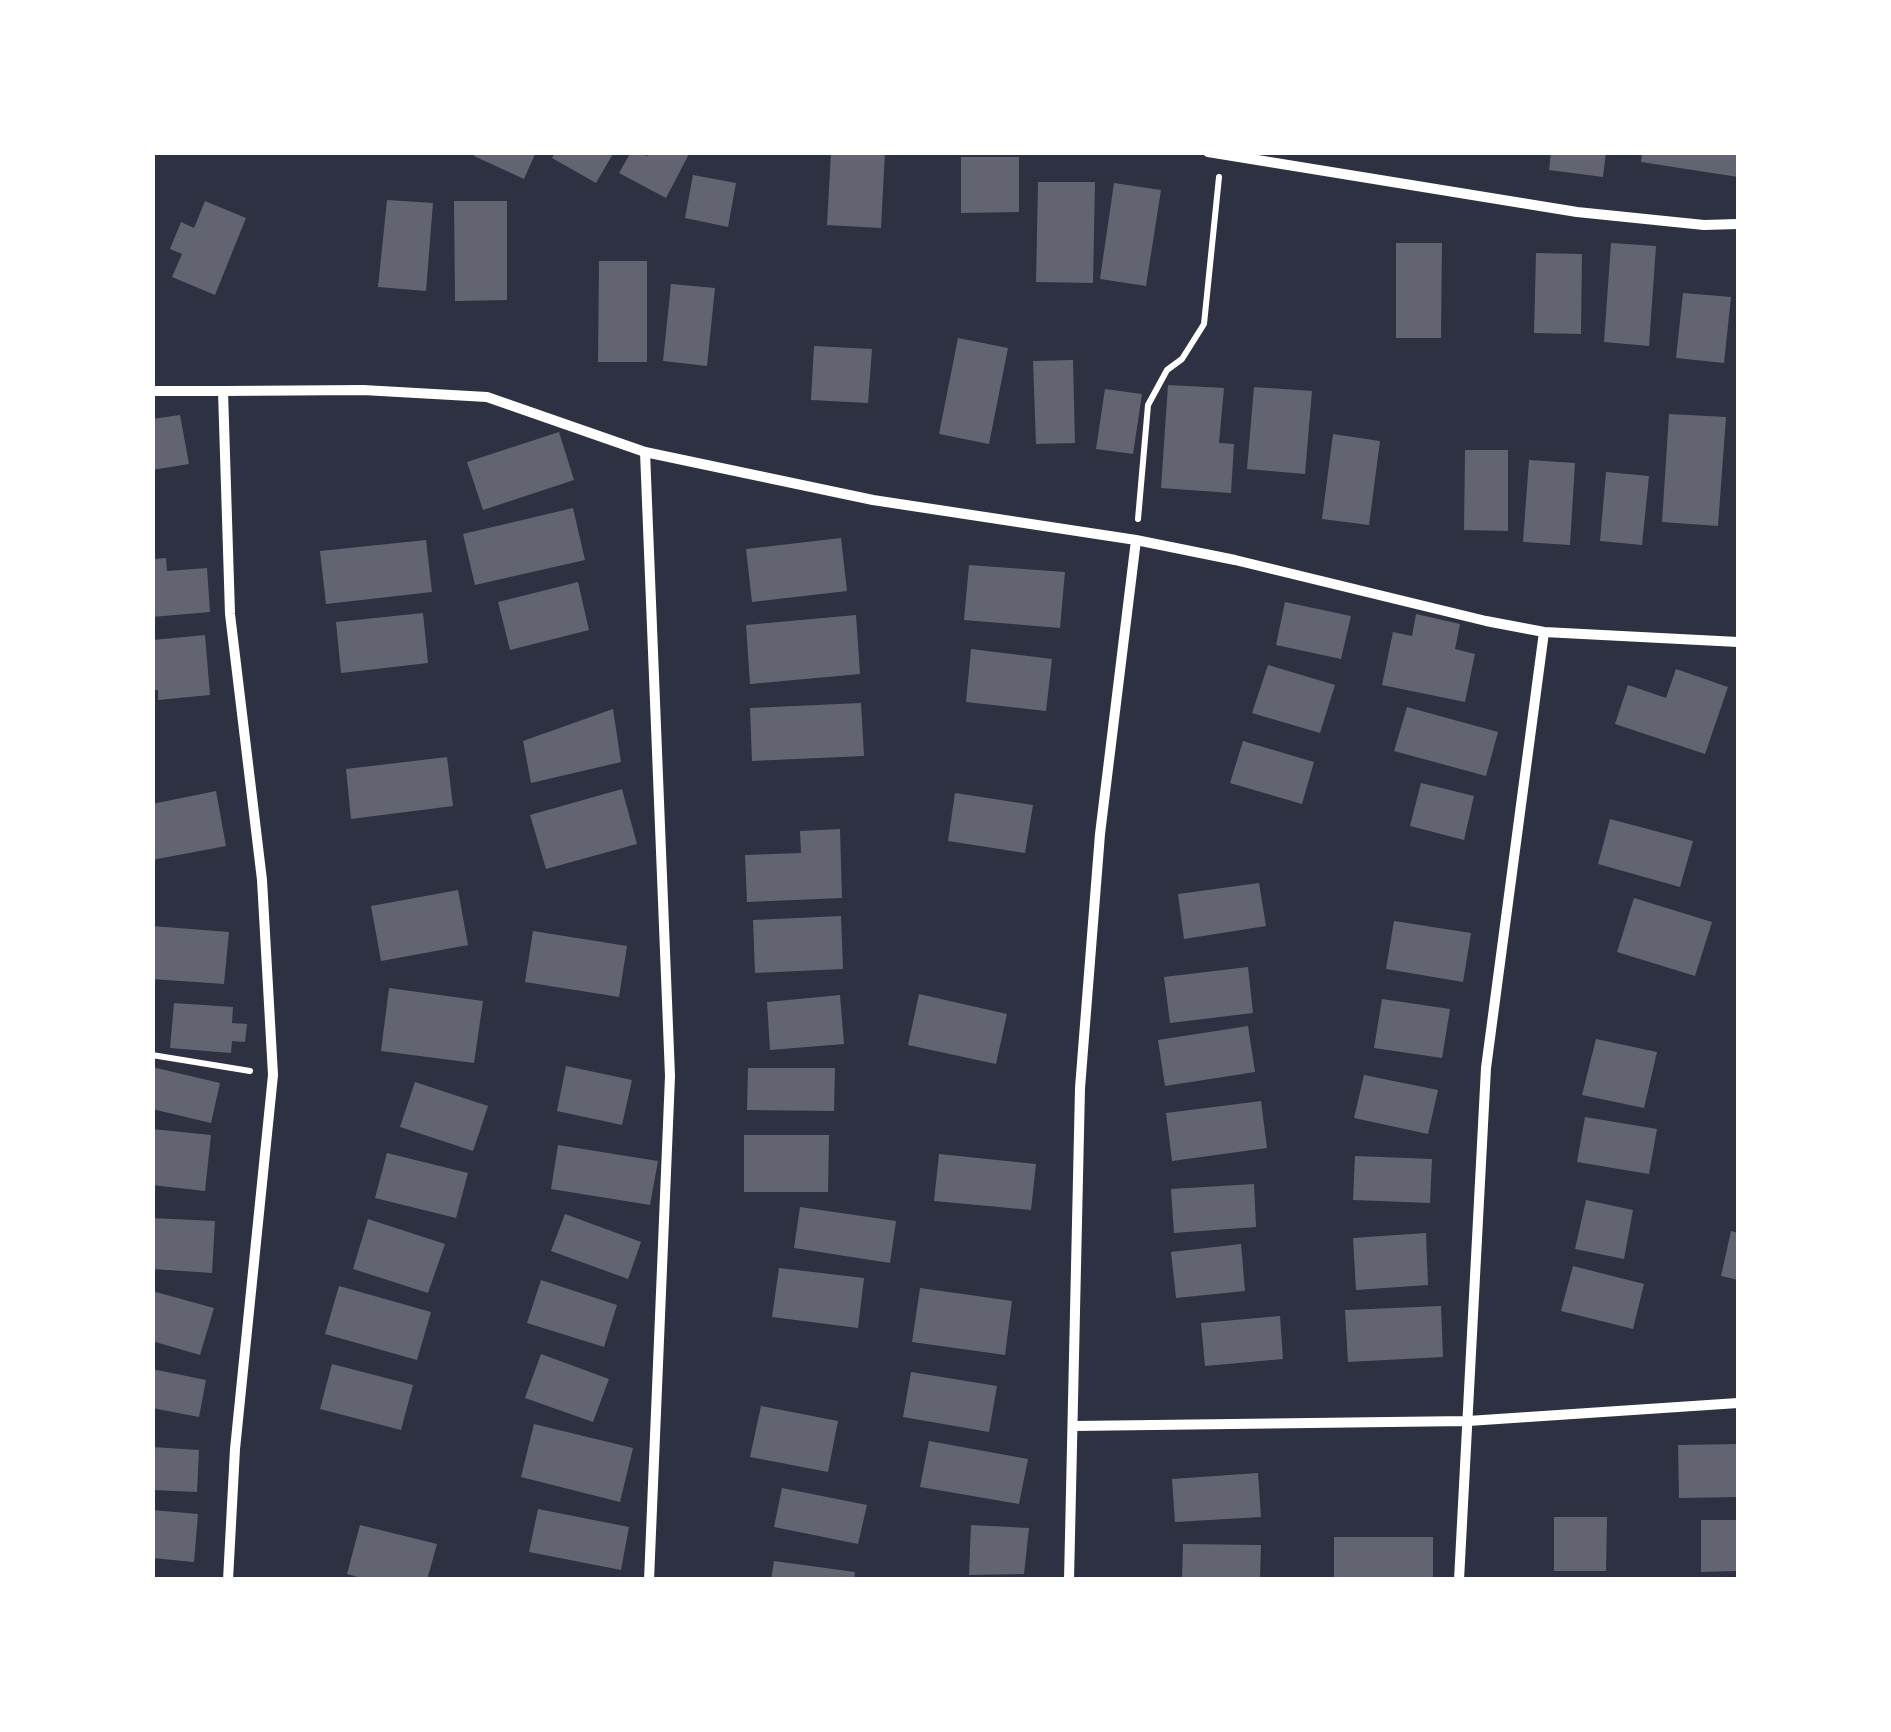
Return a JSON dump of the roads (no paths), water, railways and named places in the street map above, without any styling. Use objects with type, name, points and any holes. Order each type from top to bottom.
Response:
[{"type":"street","points":[[1214,153],[1577,212],[1704,225],[1738,224]]},
{"type":"street","points":[[152,391],[363,390],[487,396],[645,452],[873,500],[1136,540],[1544,632],[1738,642]]},
{"type":"street","points":[[223,392],[228,576],[262,880],[273,1075],[234,1449],[228,1580]]},
{"type":"street","points":[[645,452],[670,1076],[649,1580]]},
{"type":"street","points":[[1069,1580],[1080,1088],[1100,834],[1136,540]]},
{"type":"street","points":[[1460,1580],[1486,1068],[1544,632]]},
{"type":"street","points":[[1074,1426],[1468,1422],[1738,1403]]}]
